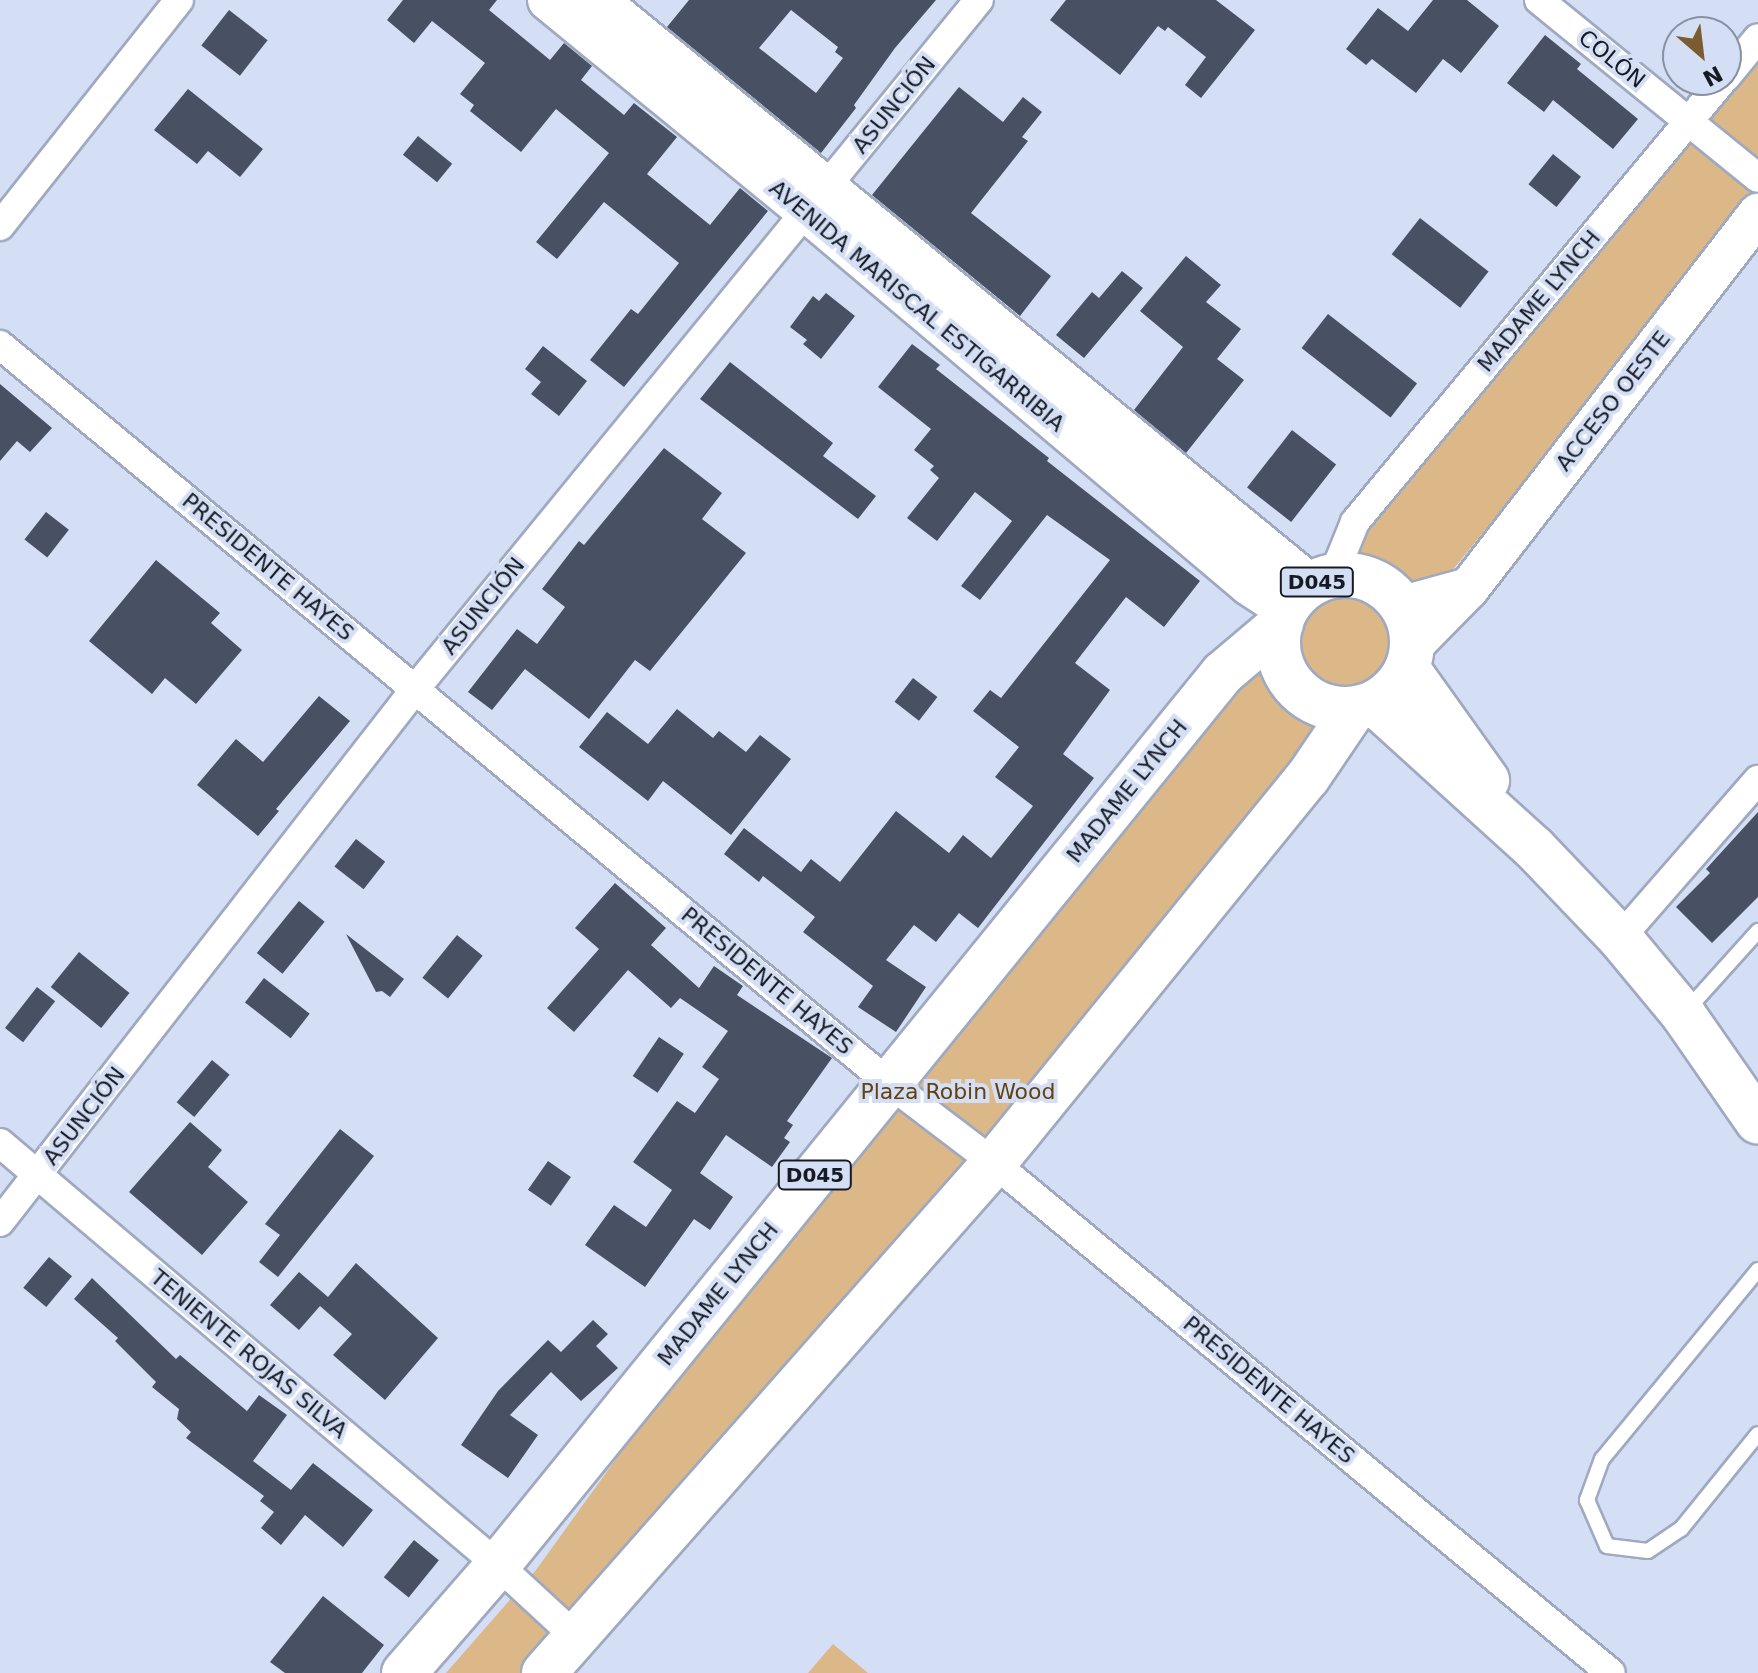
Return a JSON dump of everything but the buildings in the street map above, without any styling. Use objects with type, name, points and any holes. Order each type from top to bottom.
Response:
[{"type":"main road","name":"AVENIDA MARISCAL ESTIGARRIBIA","points":[[548,0],[816,201],[1313,594]]},
{"type":"main road","name":"AVENIDA MARISCAL ESTIGARRIBIA","points":[[598,0],[816,201]]},
{"type":"main road","name":"ACCESO OESTE","points":[[1408,640],[1469,588],[1758,214]]},
{"type":"main road","name":"D045","points":[[1534,848],[1408,640],[1382,585],[1313,594],[1279,655],[1294,686],[1325,707],[1364,706],[1534,848],[1620,938],[1683,1014],[1758,1122]]},
{"type":"main road","name":"MADAME LYNCH","points":[[404,1673],[498,1565],[1223,673],[1313,594]]},
{"type":"main road","points":[[544,1673],[994,1163],[1364,706],[1399,683],[1408,640]]},
{"type":"street","points":[[0,226],[179,0]]},
{"type":"street","name":"ASUNCIÓN","points":[[0,1222],[416,688],[979,0]]},
{"type":"street","name":"COLÓN","points":[[1539,0],[1758,178]]},
{"type":"street","name":"MADAME LYNCH","points":[[1742,57],[1758,38]]},
{"type":"street","name":"MADAME LYNCH","points":[[1313,594],[1355,522],[1710,96]]},
{"type":"street","name":"PRESIDENTE HAYES","points":[[0,345],[889,1083],[994,1163],[1611,1673]]},
{"type":"street","points":[[1620,938],[1758,780]]},
{"type":"street","name":"TENIENTE ROJAS SILVA","points":[[0,1143],[498,1565],[576,1637]]},
{"type":"lane","points":[[1683,1014],[1758,931]]},
{"type":"lane","points":[[1758,1270],[1602,1459],[1587,1500],[1607,1546],[1648,1551],[1681,1529],[1758,1434]]},
{"type":"green space","points":[[1758,60],[1758,196],[1419,611],[1410,593],[1391,575],[1372,566],[1349,562],[1328,564],[1727,96],[1742,96],[1742,79]]},
{"type":"green space","points":[[1343,590],[1363,594],[1379,605],[1390,621],[1394,641],[1390,661],[1379,677],[1363,688],[1343,692],[1323,688],[1307,677],[1296,661],[1292,641],[1296,621],[1307,605],[1323,594]]},
{"type":"green space","name":"Plaza Robin Wood","points":[[1254,616],[1270,626],[1266,653],[1288,693],[1330,716],[998,1141],[520,1673],[446,1673],[536,1570],[900,1065]]},
{"type":"green space","points":[[833,1644],[868,1673],[808,1673]]}]
